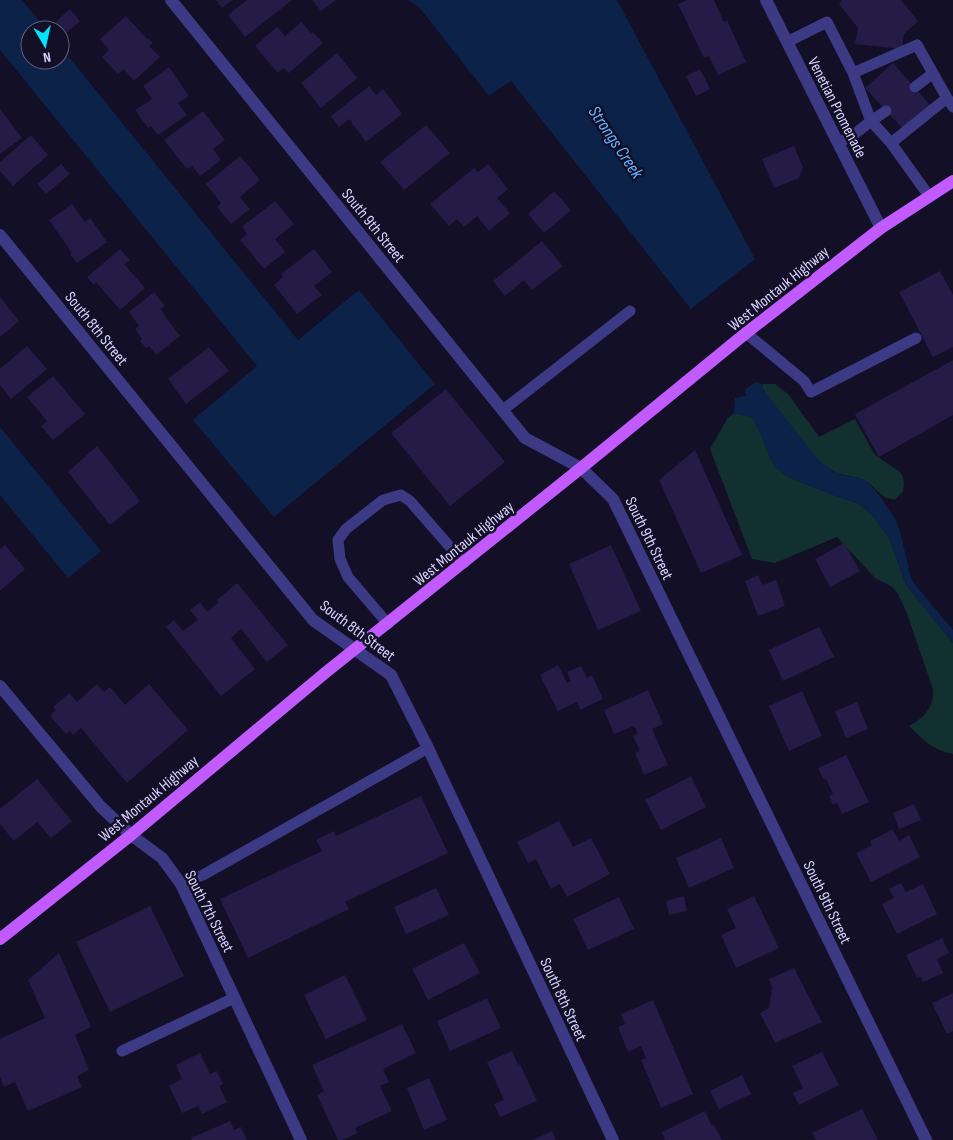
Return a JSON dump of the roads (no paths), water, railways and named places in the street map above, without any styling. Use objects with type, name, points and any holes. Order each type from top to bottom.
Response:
[{"type":"main road","name":"West Montauk Highway","points":[[0,939],[131,835],[239,744],[746,333],[881,228],[953,180]]},
{"type":"street","name":"South 9th Street","points":[[171,0],[525,438],[581,468],[613,498],[926,1140]]},
{"type":"street","name":"Venetian Promenade","points":[[766,0],[881,228]]},
{"type":"street","name":"South 8th Street","points":[[0,235],[313,620],[391,675],[428,748],[613,1140]]},
{"type":"street","name":"South 7th Street","points":[[0,686],[87,791],[131,835],[162,858],[181,884],[301,1140]]},
{"type":"lane","points":[[787,42],[828,22],[853,73],[871,121],[891,143],[929,196]]},
{"type":"lane","points":[[853,73],[918,45],[932,74],[950,103],[891,143]]},
{"type":"lane","points":[[915,87],[932,74]]},
{"type":"lane","points":[[838,143],[852,136],[886,111]]},
{"type":"lane","points":[[503,410],[630,311]]},
{"type":"lane","points":[[746,333],[804,381],[811,392],[916,338]]},
{"type":"lane","points":[[388,624],[348,577],[340,559],[338,540],[346,529],[383,500],[401,495],[410,501],[464,563]]},
{"type":"lane","points":[[181,884],[212,870],[428,748]]},
{"type":"lane","points":[[122,1051],[234,998]]},
{"type":"water","points":[[0,0],[22,0],[39,20],[20,20],[20,70],[70,70],[70,58],[298,340],[359,290],[435,384],[274,517],[193,420],[257,366],[0,50]]},
{"type":"water","name":"Strongs Creek","points":[[408,0],[617,0],[755,259],[691,309],[511,81],[489,96],[419,7]]},
{"type":"water","points":[[755,382],[763,384],[762,388],[819,461],[832,471],[866,481],[876,491],[895,518],[913,582],[953,630],[953,643],[906,585],[890,540],[874,517],[859,504],[807,485],[787,476],[774,466],[753,418],[734,413],[735,398],[746,396],[745,390]]},
{"type":"water","points":[[0,427],[101,551],[68,578],[0,495]]}]
